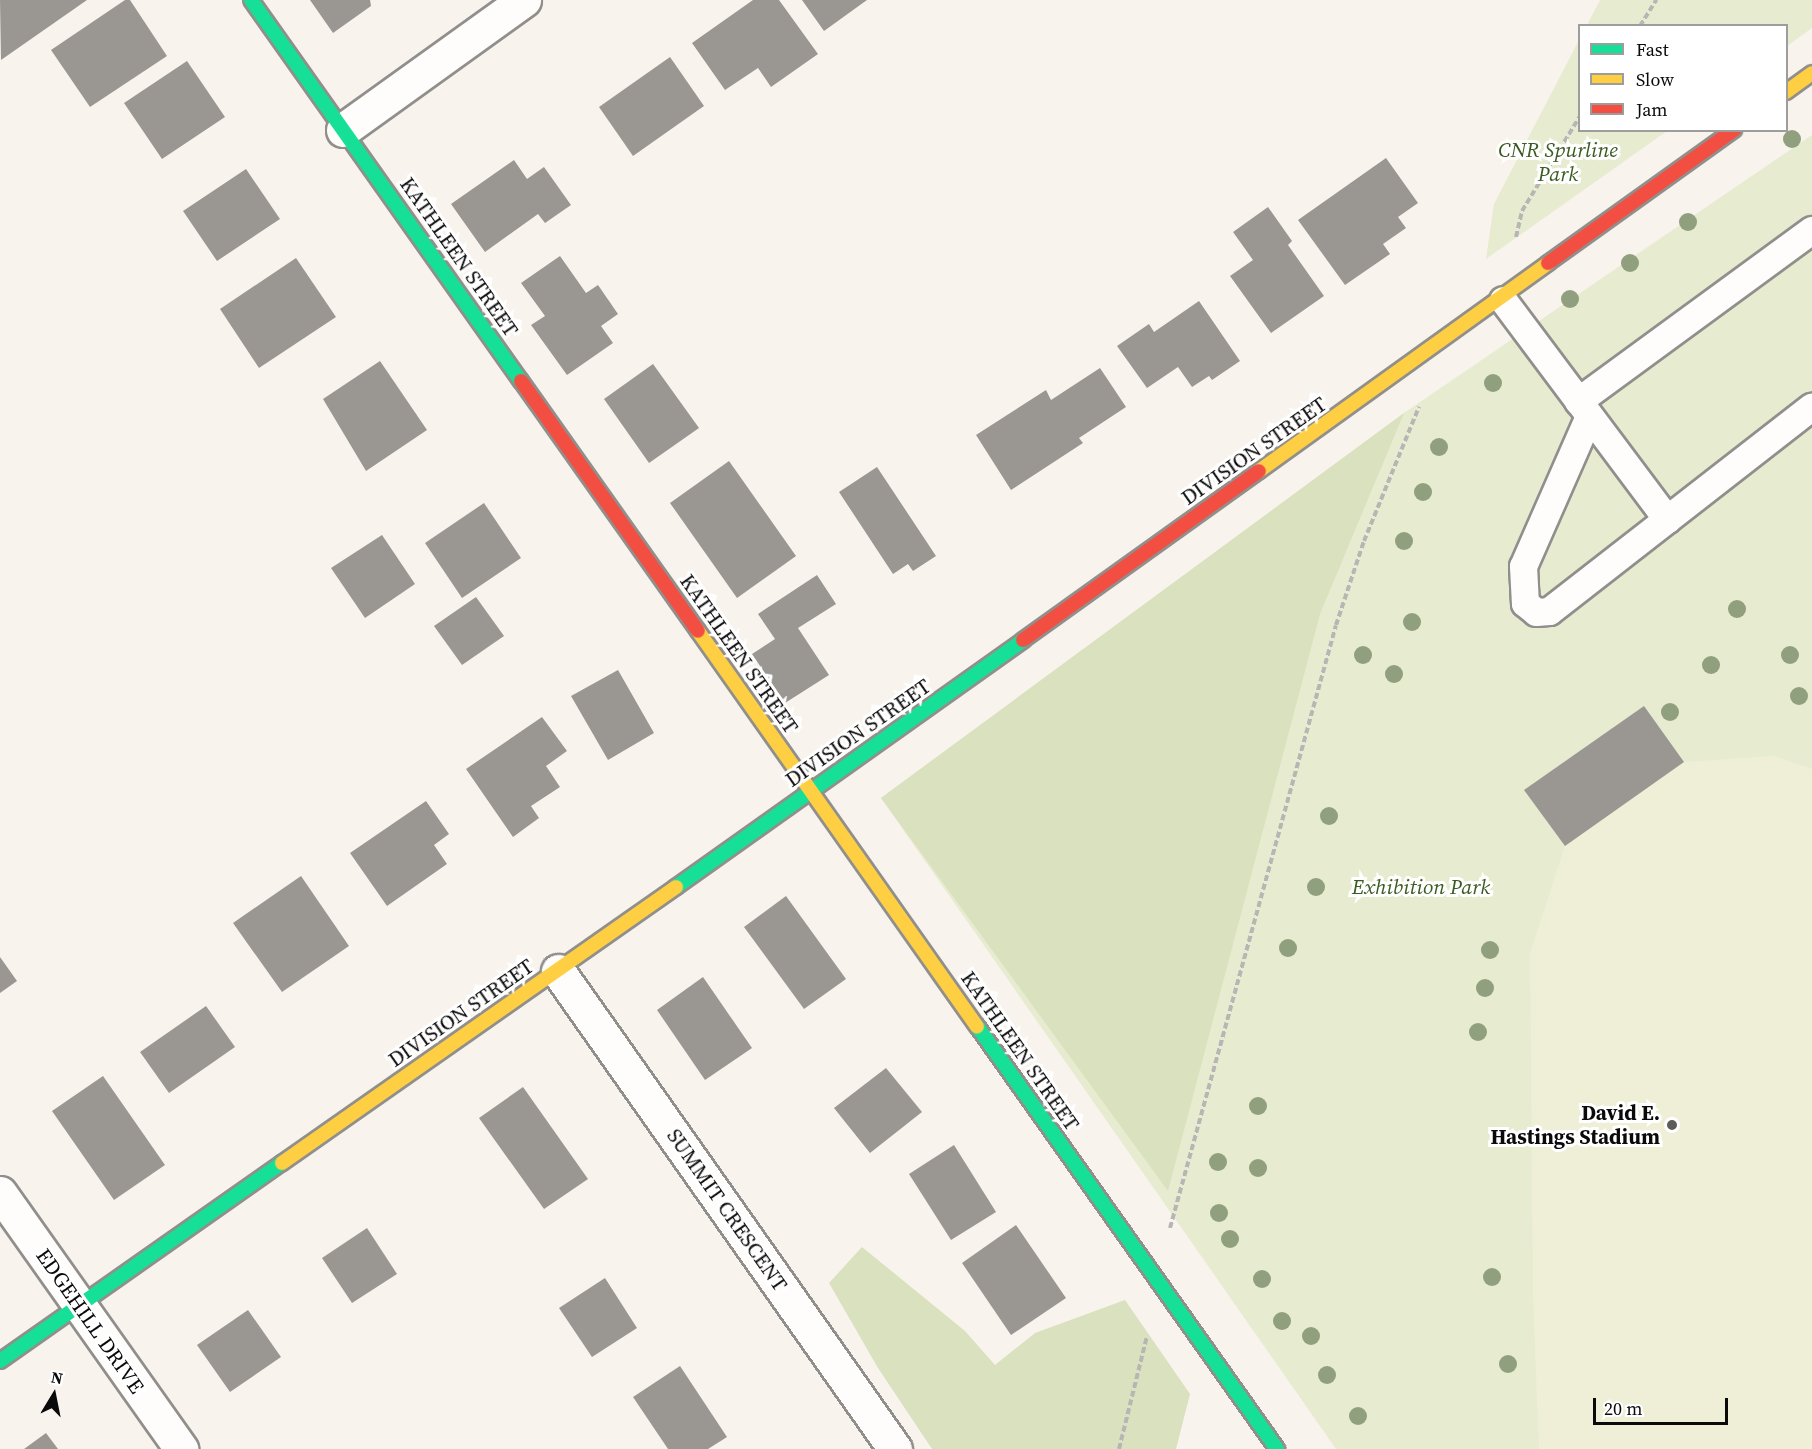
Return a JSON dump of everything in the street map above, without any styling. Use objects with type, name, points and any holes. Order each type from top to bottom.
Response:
[{"type":"street","name":"KATHLEEN STREET","points":[[251,0],[810,793],[1277,1449]]},
{"type":"street","points":[[343,130],[524,0]]},
{"type":"street","points":[[1788,91],[1812,73]]},
{"type":"street","name":"DIVISION STREET","points":[[0,1361],[810,793],[1503,300],[1731,132]]},
{"type":"street","name":"SUMMIT CRESCENT","points":[[558,971],[895,1449]]},
{"type":"street","name":"EDGEHILL DRIVE","points":[[0,1193],[181,1449]]},
{"type":"lane","points":[[1812,230],[1583,408],[1523,566],[1524,603],[1536,612],[1549,611],[1812,406]]},
{"type":"lane","points":[[1503,300],[1667,519]]},
{"type":"path","points":[[1641,24],[1656,0]]},
{"type":"path","points":[[1522,210],[1578,119]]},
{"type":"path","points":[[1169,1234],[1336,625],[1364,541],[1423,398]]},
{"type":"path","points":[[1119,1449],[1150,1325]]},
{"type":"green space","points":[[1600,0],[1812,0],[1812,28],[1788,45],[1788,24],[1588,24]]},
{"type":"green space","name":"CNR Spurline Park","points":[[1578,42],[1578,132],[1666,132],[1486,259],[1494,204]]},
{"type":"green space","name":"Exhibition Park","points":[[1812,135],[1812,1449],[1336,1449],[881,798],[1404,413]]},
{"type":"green space","points":[[1404,413],[1320,614],[1168,1191],[881,798]]},
{"type":"green space","name":"David E. Hastings Stadium","points":[[1774,756],[1812,769],[1812,1449],[1539,1449],[1533,1297],[1530,953],[1565,846],[1684,762]]},
{"type":"green space","points":[[862,1247],[965,1331],[995,1365],[1035,1333],[1125,1300],[1190,1394],[1176,1449],[932,1449],[878,1368],[829,1283]]},
{"type":"building","points":[[0,0],[87,0],[1,60]]},
{"type":"building","points":[[125,0],[130,0],[167,56],[90,107],[51,50]]},
{"type":"building","points":[[310,0],[370,0],[371,6],[333,33]]},
{"type":"building","points":[[753,0],[779,0],[818,54],[771,87],[758,68],[725,90],[692,43]]},
{"type":"building","points":[[802,0],[867,0],[824,31]]},
{"type":"building","points":[[670,57],[704,106],[633,156],[599,107]]},
{"type":"building","points":[[187,61],[225,117],[162,159],[124,103]]},
{"type":"building","points":[[1386,158],[1418,203],[1398,217],[1406,228],[1383,244],[1390,254],[1345,285],[1298,220]]},
{"type":"building","points":[[514,160],[527,179],[544,167],[571,205],[545,223],[538,214],[485,252],[451,204]]},
{"type":"building","points":[[246,169],[280,219],[217,261],[183,211]]},
{"type":"building","points":[[1268,207],[1292,241],[1288,245],[1324,296],[1271,333],[1230,276],[1253,260],[1233,232]]},
{"type":"building","points":[[560,256],[586,293],[598,285],[618,314],[601,326],[613,343],[567,375],[531,325],[545,316],[521,283]]},
{"type":"building","points":[[296,258],[336,317],[259,368],[220,309]]},
{"type":"building","points":[[1199,301],[1240,361],[1212,380],[1209,376],[1192,387],[1178,367],[1147,388],[1117,346],[1149,324],[1154,332]]},
{"type":"building","points":[[380,361],[427,430],[366,471],[323,399]]},
{"type":"building","points":[[653,364],[699,428],[649,463],[604,399]]},
{"type":"building","points":[[1100,368],[1126,407],[1079,438],[1083,443],[1011,490],[976,435],[1046,390],[1051,400]]},
{"type":"building","points":[[729,461],[796,556],[737,598],[670,503]]},
{"type":"building","points":[[877,467],[936,556],[913,571],[908,564],[893,574],[839,492]]},
{"type":"building","points":[[484,503],[521,558],[462,598],[425,543]]},
{"type":"building","points":[[382,535],[415,584],[365,618],[331,568]]},
{"type":"building","points":[[817,575],[836,604],[798,628],[829,675],[785,703],[752,654],[775,639],[758,614]]},
{"type":"building","points":[[476,597],[504,636],[462,665],[434,626]]},
{"type":"building","points":[[618,670],[654,733],[608,760],[571,696]]},
{"type":"building","points":[[1644,706],[1684,762],[1565,846],[1524,790]]},
{"type":"building","points":[[542,717],[567,751],[546,766],[560,787],[531,806],[539,818],[513,837],[466,769]]},
{"type":"building","points":[[426,801],[449,834],[434,845],[447,864],[387,906],[350,853]]},
{"type":"building","points":[[301,876],[349,946],[282,992],[233,923]]},
{"type":"building","points":[[786,896],[846,979],[804,1009],[744,927]]},
{"type":"building","points":[[0,957],[17,981],[0,993]]},
{"type":"building","points":[[703,977],[752,1048],[705,1080],[657,1010]]},
{"type":"building","points":[[206,1006],[235,1047],[169,1093],[140,1052]]},
{"type":"building","points":[[886,1068],[922,1112],[870,1153],[834,1108]]},
{"type":"building","points":[[103,1076],[165,1165],[114,1200],[52,1111]]},
{"type":"building","points":[[523,1087],[588,1179],[544,1209],[479,1118]]},
{"type":"building","points":[[954,1145],[996,1212],[951,1240],[909,1174]]},
{"type":"building","points":[[1016,1225],[1066,1298],[1011,1335],[962,1263]]},
{"type":"building","points":[[367,1228],[397,1274],[352,1303],[322,1258]]},
{"type":"building","points":[[605,1278],[637,1328],[592,1357],[559,1308]]},
{"type":"building","points":[[248,1310],[281,1357],[230,1392],[197,1345]]},
{"type":"building","points":[[680,1366],[727,1437],[708,1449],[668,1449],[633,1397]]},
{"type":"building","points":[[46,1433],[58,1449],[24,1449]]},
{"type":"traffic: fast","points":[[251,0],[521,381]]},
{"type":"traffic: fast","points":[[676,887],[1023,640]]},
{"type":"traffic: fast","points":[[977,1026],[1277,1449]]},
{"type":"traffic: fast","points":[[0,1361],[282,1163]]},
{"type":"traffic: slow","points":[[1788,91],[1812,73]]},
{"type":"traffic: slow","points":[[1259,471],[1548,263]]},
{"type":"traffic: slow","points":[[698,631],[977,1026]]},
{"type":"traffic: slow","points":[[282,1163],[676,887]]},
{"type":"traffic: jam","points":[[1548,263],[1731,132]]},
{"type":"traffic: jam","points":[[521,381],[698,631]]},
{"type":"traffic: jam","points":[[1023,640],[1259,471]]},
{"type":"place","name":"David E. Hastings Stadium","points":[[1672,1125]]}]
